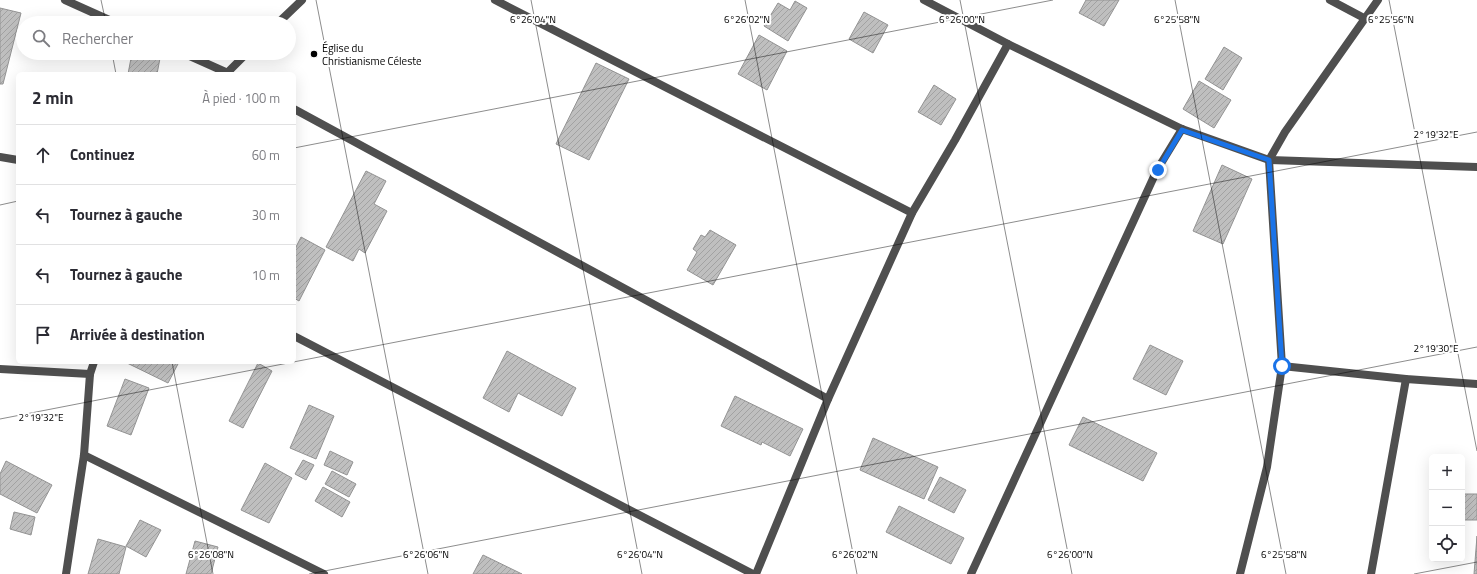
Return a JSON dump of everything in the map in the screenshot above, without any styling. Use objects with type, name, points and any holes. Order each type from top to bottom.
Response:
[{"type":"street","points":[[65,0],[100,16]]},
{"type":"street","points":[[285,16],[302,0]]},
{"type":"street","points":[[495,0],[912,213]]},
{"type":"street","points":[[924,0],[1008,44],[1182,130],[1269,160],[1477,167]]},
{"type":"street","points":[[1330,0],[1364,18]]},
{"type":"street","points":[[1240,574],[1267,467],[1282,366],[1269,160],[1285,132],[1378,0]]},
{"type":"street","points":[[756,574],[828,399],[912,213],[955,140],[1008,44]]},
{"type":"street","points":[[198,60],[224,72]]},
{"type":"street","points":[[230,72],[241,60]]},
{"type":"street","points":[[296,110],[828,399]]},
{"type":"street","points":[[971,574],[1158,170],[1182,130]]},
{"type":"street","points":[[0,157],[16,160]]},
{"type":"street","points":[[296,337],[753,574]]},
{"type":"street","points":[[66,574],[84,455],[90,374],[93,364]]},
{"type":"street","points":[[1282,366],[1406,379],[1477,384]]},
{"type":"street","points":[[0,369],[90,374]]},
{"type":"street","points":[[1371,574],[1406,379]]},
{"type":"street","points":[[84,455],[324,574]]},
{"type":"building","points":[[1086,0],[1119,0],[1104,26],[1079,13]]},
{"type":"building","points":[[795,1],[807,8],[788,41],[764,26],[778,3],[790,10]]},
{"type":"building","points":[[0,8],[21,13],[20,16],[16,16],[16,33],[3,84],[0,84]]},
{"type":"building","points":[[864,12],[888,25],[873,53],[849,39]]},
{"type":"building","points":[[759,35],[787,51],[767,90],[738,74]]},
{"type":"building","points":[[1224,47],[1242,58],[1223,90],[1205,79]]},
{"type":"building","points":[[131,60],[160,60],[157,72],[128,72]]},
{"type":"building","points":[[596,63],[629,79],[589,160],[556,144]]},
{"type":"building","points":[[1199,81],[1231,100],[1214,128],[1183,109]]},
{"type":"building","points":[[934,85],[956,99],[941,125],[918,112]]},
{"type":"building","points":[[1222,165],[1252,179],[1223,244],[1193,231]]},
{"type":"building","points":[[366,171],[386,181],[374,204],[387,211],[365,253],[359,249],[353,261],[326,247]]},
{"type":"building","points":[[710,230],[736,245],[713,285],[687,270],[697,252],[693,249],[701,235],[705,237]]},
{"type":"building","points":[[301,237],[325,250],[299,301],[296,299],[296,247]]},
{"type":"building","points":[[1150,345],[1183,361],[1166,395],[1133,379]]},
{"type":"building","points":[[507,351],[576,388],[562,416],[518,393],[509,412],[483,398]]},
{"type":"building","points":[[129,364],[178,364],[168,383]]},
{"type":"building","points":[[258,364],[272,371],[243,428],[229,421]]},
{"type":"building","points":[[125,379],[149,388],[131,435],[107,426]]},
{"type":"building","points":[[735,396],[803,429],[790,456],[762,442],[761,445],[721,426]]},
{"type":"building","points":[[309,405],[334,416],[316,459],[290,448]]},
{"type":"building","points":[[1083,417],[1157,453],[1143,481],[1069,445]]},
{"type":"building","points":[[873,438],[938,467],[924,499],[860,470]]},
{"type":"building","points":[[330,451],[353,462],[347,475],[324,465]]},
{"type":"building","points":[[303,460],[314,465],[306,480],[295,474]]},
{"type":"building","points":[[6,461],[52,485],[37,513],[0,494],[0,474]]},
{"type":"building","points":[[265,463],[292,478],[269,523],[241,510]]},
{"type":"building","points":[[332,471],[356,484],[349,497],[325,484]]},
{"type":"building","points":[[940,477],[966,490],[954,513],[928,500]]},
{"type":"building","points":[[323,487],[350,502],[342,517],[315,501]]},
{"type":"building","points":[[1465,494],[1477,494],[1477,520],[1465,520]]},
{"type":"building","points":[[899,506],[964,538],[951,564],[886,532]]},
{"type":"building","points":[[14,512],[35,517],[31,535],[10,529]]},
{"type":"building","points":[[140,520],[161,530],[146,557],[126,546]]},
{"type":"building","points":[[1477,536],[1477,574],[1474,574]]},
{"type":"building","points":[[98,539],[126,547],[119,574],[88,574]]},
{"type":"building","points":[[195,541],[218,547],[211,574],[186,574]]},
{"type":"building","points":[[483,555],[522,574],[473,574]]},
{"type":"place","name":"Église du Christianisme Céleste","points":[[314,54]]},
{"type":"route","points":[[1158,170],[1182,130],[1269,160],[1271,212],[1282,366]]}]
